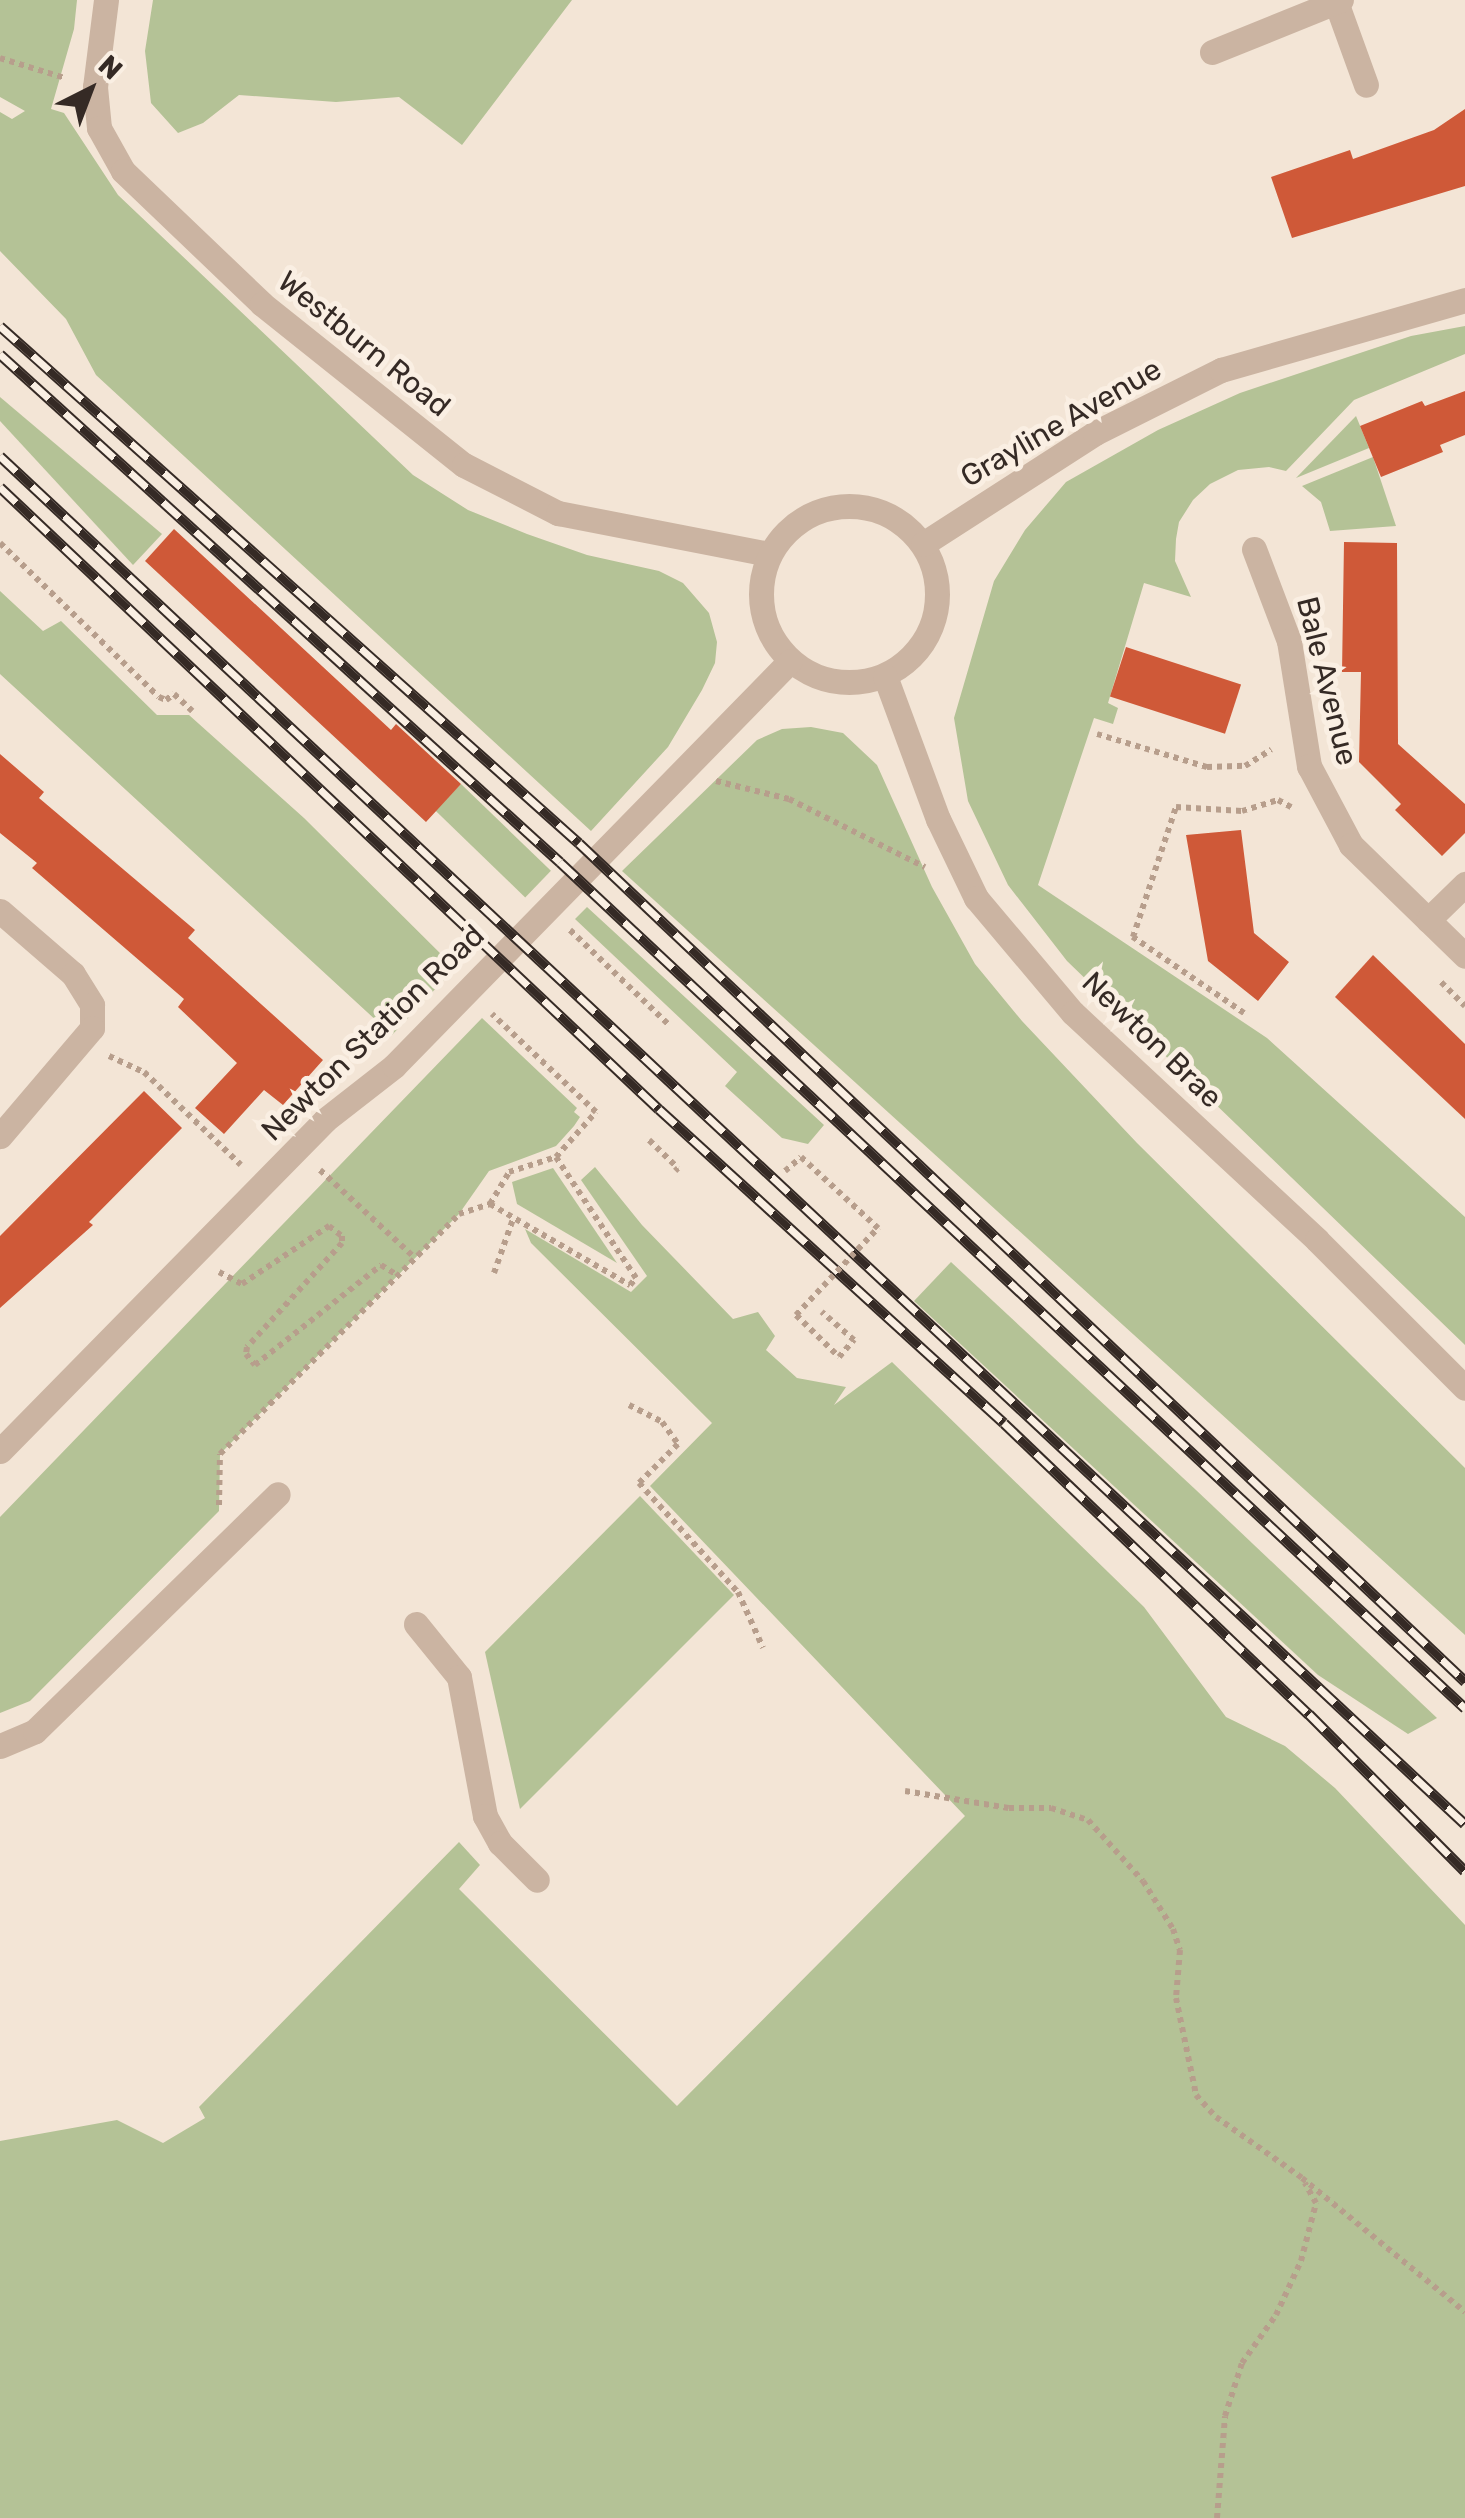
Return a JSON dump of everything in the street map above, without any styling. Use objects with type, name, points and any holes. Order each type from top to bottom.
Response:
[{"type":"street","name":"Westburn Road","points":[[106,0],[95,87],[99,128],[123,170],[262,304],[464,465],[558,513],[770,554]]},
{"type":"street","points":[[1212,52],[1338,1],[1366,84]]},
{"type":"street","name":"Grayline Avenue","points":[[923,544],[1095,433],[1221,370],[1465,300]]},
{"type":"street","points":[[834,506],[866,507],[900,520],[923,544],[937,575],[937,614],[920,650],[886,676],[858,683],[821,678],[790,661],[770,633],[761,605],[761,578],[770,554],[800,520],[834,506]]},
{"type":"street","name":"Bale Avenue","points":[[1254,549],[1290,640],[1310,766],[1351,845],[1465,956]]},
{"type":"street","name":"Newton Station Road","points":[[0,1451],[325,1120],[407,1053],[790,661]]},
{"type":"street","name":"Newton Brae","points":[[886,676],[938,819],[976,898],[1073,1013],[1318,1240],[1465,1388]]},
{"type":"street","points":[[1428,920],[1465,884]]},
{"type":"street","points":[[0,911],[73,974],[92,1005],[92,1028],[79,1048],[0,1136]]},
{"type":"street","points":[[0,1746],[35,1731],[278,1494]]},
{"type":"street","points":[[416,1624],[459,1677],[484,1816],[500,1842],[537,1880]]},
{"type":"path","points":[[0,58],[95,87]]},
{"type":"path","points":[[0,543],[159,698],[166,700],[174,694],[192,711]]},
{"type":"path","points":[[1097,734],[1207,768],[1245,766],[1268,755],[1274,745]]},
{"type":"path","points":[[700,782],[721,780],[790,799],[926,868]]},
{"type":"path","points":[[1244,1013],[1134,936],[1176,807],[1242,810],[1278,800],[1290,803]]},
{"type":"path","points":[[569,930],[668,1024]]},
{"type":"path","points":[[220,1512],[220,1454],[459,1214],[490,1204],[509,1172],[556,1157],[596,1112],[491,1013]]},
{"type":"path","points":[[79,1048],[144,1072],[244,1167]]},
{"type":"path","points":[[649,1140],[678,1168],[675,1171]]},
{"type":"path","points":[[785,1172],[801,1156],[878,1228],[796,1316],[839,1357],[854,1340],[822,1312]]},
{"type":"path","points":[[490,1204],[630,1285],[636,1278],[556,1157]]},
{"type":"path","points":[[319,1170],[415,1258]]},
{"type":"path","points":[[494,1274],[513,1219]]},
{"type":"path","points":[[218,1271],[242,1284],[329,1226],[342,1236],[342,1242],[247,1347],[246,1354],[255,1365],[381,1265],[397,1275]]},
{"type":"path","points":[[630,1405],[662,1422],[678,1444],[639,1483],[738,1592],[762,1648]]},
{"type":"path","points":[[906,1791],[1010,1808],[1051,1808],[1088,1820],[1143,1881],[1173,1929],[1180,1950],[1176,1998],[1196,2095],[1216,2118],[1302,2178],[1465,2312]]},
{"type":"path","points":[[1217,2518],[1224,2416],[1242,2364],[1276,2315],[1301,2261],[1316,2203],[1302,2178]]},
{"type":"green space","points":[[0,0],[77,0],[74,29],[51,109],[64,113],[118,195],[413,475],[468,510],[527,534],[587,555],[659,571],[683,583],[709,613],[717,642],[715,663],[702,690],[668,747],[591,831],[96,375],[66,319],[0,251],[0,112],[12,119],[25,111],[0,97]]},
{"type":"green space","points":[[153,0],[572,0],[462,145],[399,97],[336,102],[239,95],[203,123],[178,133],[151,103],[145,51]]},
{"type":"green space","points":[[1465,326],[1465,354],[1354,400],[1286,471],[1269,467],[1238,470],[1210,484],[1193,500],[1179,522],[1175,561],[1191,597],[1144,583],[1108,703],[1118,708],[1113,724],[1094,718],[1038,885],[1267,1038],[1465,1217],[1465,1345],[1067,961],[1008,885],[968,801],[954,718],[994,581],[1025,530],[1066,482],[1158,430],[1240,393],[1411,336]]},
{"type":"green space","points":[[0,397],[162,534],[133,565],[0,421]]},
{"type":"green space","points":[[1356,416],[1369,448],[1296,478]]},
{"type":"green space","points":[[1373,457],[1396,526],[1330,531],[1321,502],[1302,486]]},
{"type":"green space","points":[[0,591],[43,631],[61,621],[157,715],[189,715],[304,818],[455,968],[392,1035],[0,674]]},
{"type":"green space","points":[[811,727],[843,733],[877,765],[932,887],[975,964],[1022,1021],[1137,1143],[1465,1468],[1465,1635],[622,871],[757,740],[782,729]]},
{"type":"green space","points":[[461,784],[551,871],[525,897],[435,811]]},
{"type":"green space","points":[[587,907],[824,1125],[808,1144],[782,1138],[725,1086],[737,1072],[575,919]]},
{"type":"green space","points":[[482,1018],[577,1108],[574,1112],[580,1117],[574,1126],[556,1146],[489,1171],[459,1214],[220,1454],[219,1511],[30,1701],[0,1713],[0,1517]]},
{"type":"green space","points":[[595,1167],[642,1225],[733,1319],[758,1312],[775,1336],[766,1350],[797,1378],[846,1387],[834,1405],[892,1362],[1144,1607],[1226,1717],[1285,1746],[1335,1788],[1465,1925],[1465,2518],[0,2518],[0,2141],[117,2120],[163,2143],[205,2118],[199,2107],[459,1842],[480,1865],[459,1889],[677,2106],[965,1816],[650,1486],[712,1423],[531,1243],[525,1229],[631,1292],[647,1276],[581,1180]]},
{"type":"green space","points":[[553,1168],[617,1263],[517,1204],[512,1182]]},
{"type":"green space","points":[[951,1262],[1437,1718],[1408,1734],[1318,1675],[914,1301]]},
{"type":"green space","points":[[640,1496],[734,1595],[520,1809],[485,1652]]},
{"type":"building","points":[[1465,109],[1465,186],[1292,238],[1271,177],[1350,150],[1353,159],[1434,130]]},
{"type":"building","points":[[1465,391],[1465,435],[1440,445],[1443,452],[1381,477],[1360,426],[1422,401],[1425,406]]},
{"type":"building","points":[[174,529],[391,730],[396,724],[461,784],[426,822],[145,561]]},
{"type":"building","points":[[1344,542],[1397,543],[1398,744],[1465,804],[1465,833],[1442,856],[1395,810],[1401,804],[1359,762],[1361,672],[1342,672]]},
{"type":"building","points":[[1126,647],[1241,684],[1225,734],[1110,696]]},
{"type":"building","points":[[0,754],[44,792],[39,798],[195,930],[188,938],[323,1060],[283,1105],[264,1090],[224,1134],[195,1108],[237,1063],[178,1007],[184,999],[32,868],[37,863],[0,833]]},
{"type":"building","points":[[1241,830],[1254,933],[1289,962],[1258,1001],[1208,961],[1186,835]]},
{"type":"building","points":[[1373,955],[1465,1044],[1465,1119],[1335,997]]},
{"type":"building","points":[[144,1091],[182,1128],[89,1222],[93,1225],[0,1308],[0,1236]]},
{"type":"railway","points":[[0,326],[579,843],[1465,1681]]},
{"type":"railway","points":[[0,354],[560,862],[1465,1708]]},
{"type":"railway","points":[[0,456],[1465,1824]]},
{"type":"railway","points":[[0,487],[659,1109],[1004,1423],[1309,1714],[1465,1871]]}]
